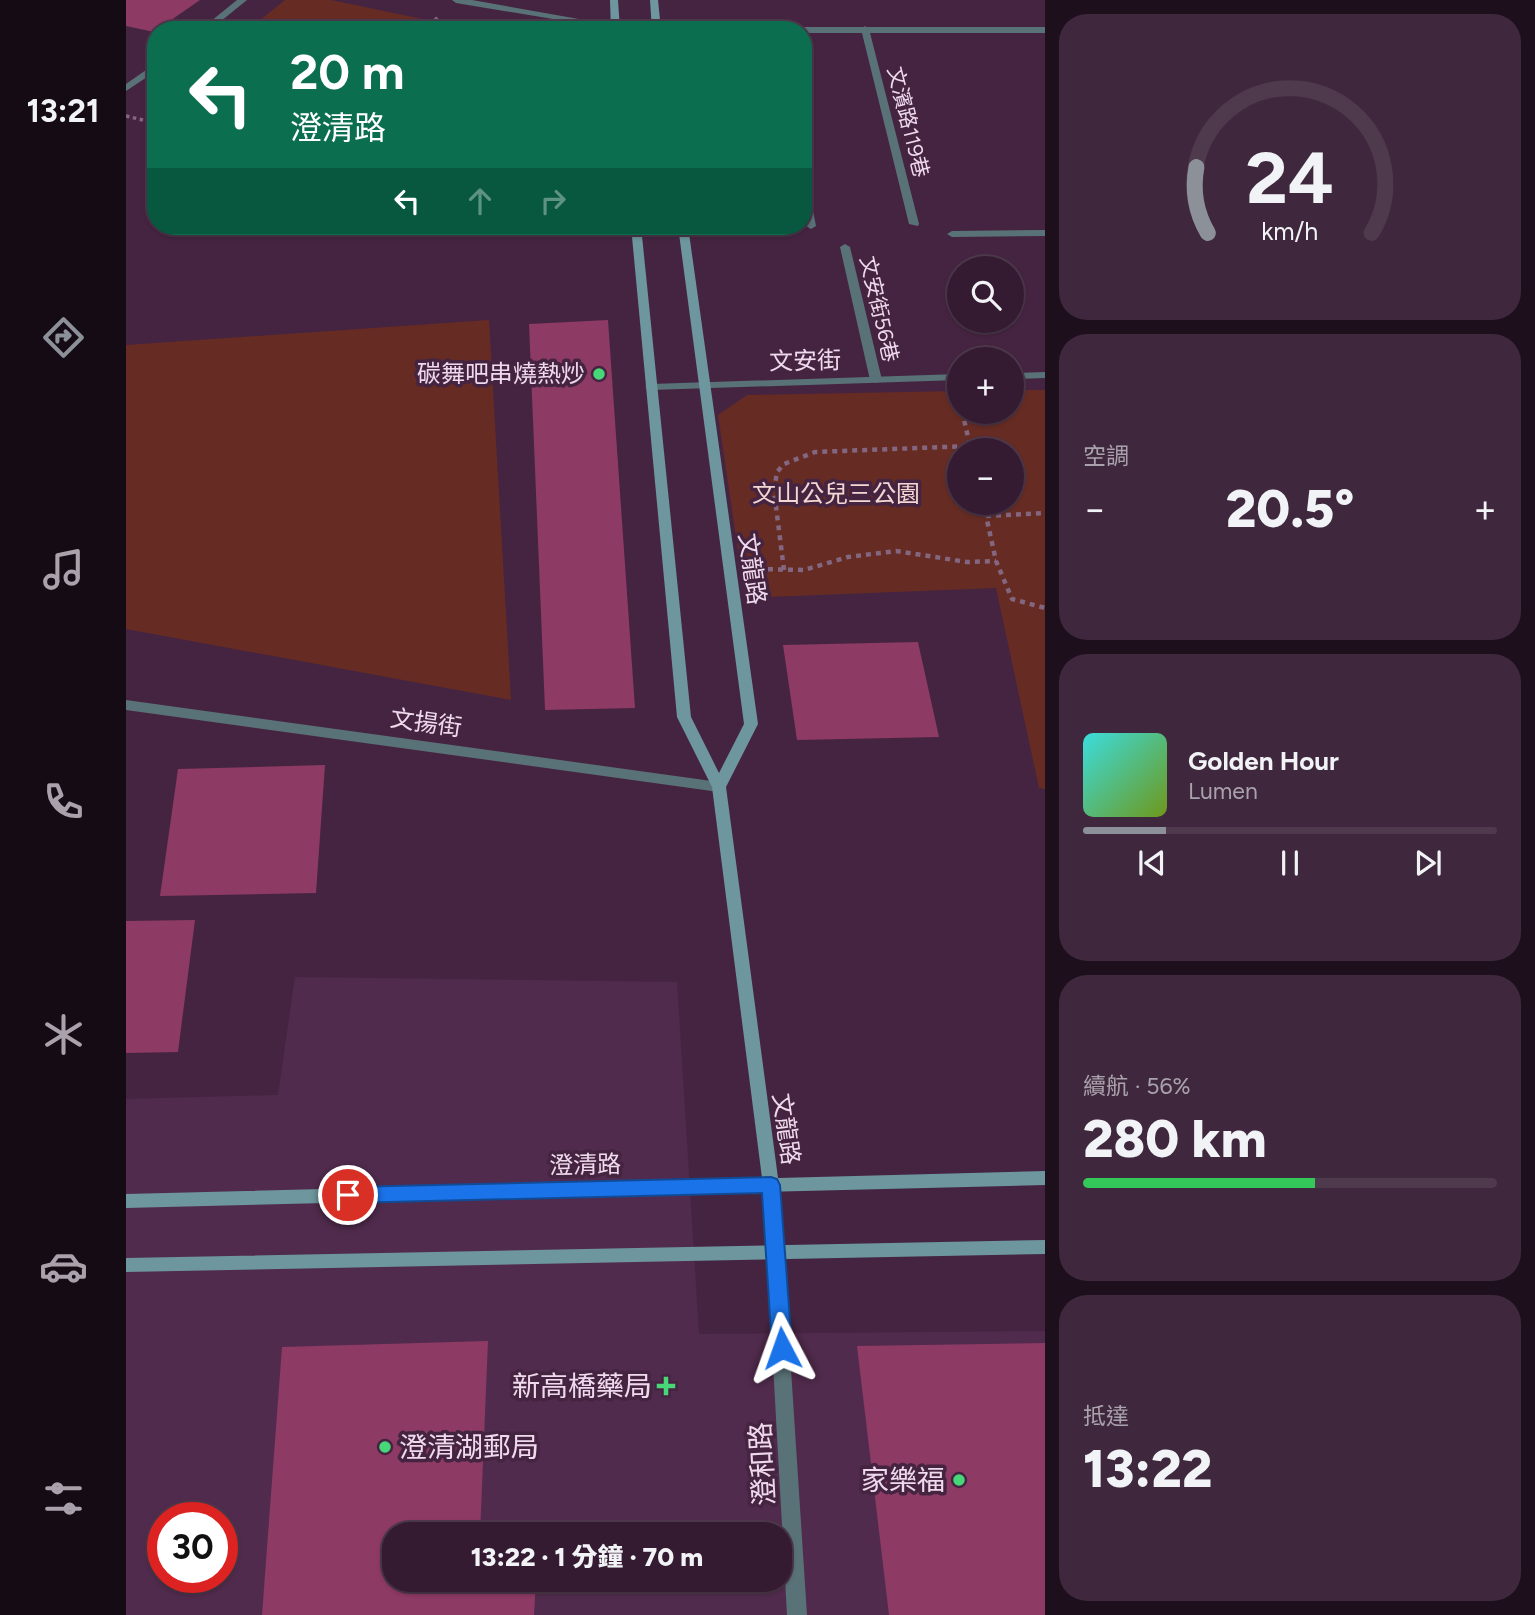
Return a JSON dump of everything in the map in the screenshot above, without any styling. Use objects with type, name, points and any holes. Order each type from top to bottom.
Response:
[{"type":"street","points":[[216,21],[243,0]]},
{"type":"street","points":[[456,0],[572,21]]},
{"type":"street","points":[[614,0],[615,21]]},
{"type":"street","points":[[654,0],[656,21]]},
{"type":"street","name":"文濱路119巷","points":[[865,29],[914,224]]},
{"type":"street","points":[[812,30],[1045,30]]},
{"type":"street","points":[[126,88],[147,73]]},
{"type":"street","points":[[952,234],[1045,233]]},
{"type":"street","name":"文龍路","points":[[637,235],[684,717],[719,787],[771,1185]]},
{"type":"street","name":"文龍路","points":[[683,235],[751,724],[719,787]]},
{"type":"street","name":"文安街56巷","points":[[845,247],[876,380]]},
{"type":"street","points":[[1024,376],[1045,375]]},
{"type":"street","name":"文安街","points":[[651,387],[947,377]]},
{"type":"street","name":"文揚街","points":[[126,705],[719,787]]},
{"type":"street","name":"澄清路","points":[[126,1201],[1045,1178]]},
{"type":"street","name":"澄和路","points":[[771,1185],[797,1615]]},
{"type":"street","points":[[126,1265],[1045,1247]]},
{"type":"path","points":[[126,116],[147,121]]},
{"type":"path","points":[[784,570],[772,485],[777,470],[791,459],[815,452],[947,449]]},
{"type":"path","points":[[1045,513],[986,516],[996,561],[1012,599],[1045,608]]},
{"type":"path","points":[[729,569],[804,570],[848,557],[896,551],[967,562],[996,561]]},
{"type":"shaded area","points":[[295,977],[677,982],[699,1334],[1045,1331],[1045,1615],[126,1615],[126,1099],[278,1095]]},
{"type":"green space","points":[[285,0],[331,0],[432,21],[259,21]]},
{"type":"green space","points":[[489,320],[511,700],[126,629],[126,345]]},
{"type":"green space","name":"文山公兒三公園","points":[[1024,390],[1045,390],[1045,789],[1039,788],[996,588],[745,598],[718,415],[747,395],[947,391],[947,424],[1024,424]]},
{"type":"building","points":[[126,0],[200,0],[170,21],[147,21],[147,30],[126,26]]},
{"type":"building","points":[[608,320],[635,708],[545,710],[529,324]]},
{"type":"building","points":[[918,642],[939,737],[797,740],[783,645]]},
{"type":"building","points":[[325,765],[316,893],[160,896],[178,769]]},
{"type":"building","points":[[195,920],[178,1052],[126,1053],[126,921]]},
{"type":"building","points":[[488,1341],[481,1522],[382,1522],[382,1592],[535,1592],[534,1615],[262,1615],[282,1347]]},
{"type":"building","name":"家樂福","points":[[1045,1343],[1045,1615],[889,1615],[857,1346]]},
{"type":"place","name":"碳舞吧串燒熱炒","points":[[599,374]]},
{"type":"place","name":"新高橋藥局","points":[[666,1386]]},
{"type":"place","name":"澄清湖郵局","points":[[385,1447]]},
{"type":"place","name":"家樂福","points":[[959,1480]]},
{"type":"route","points":[[348,1195],[771,1185],[782,1348]]}]
